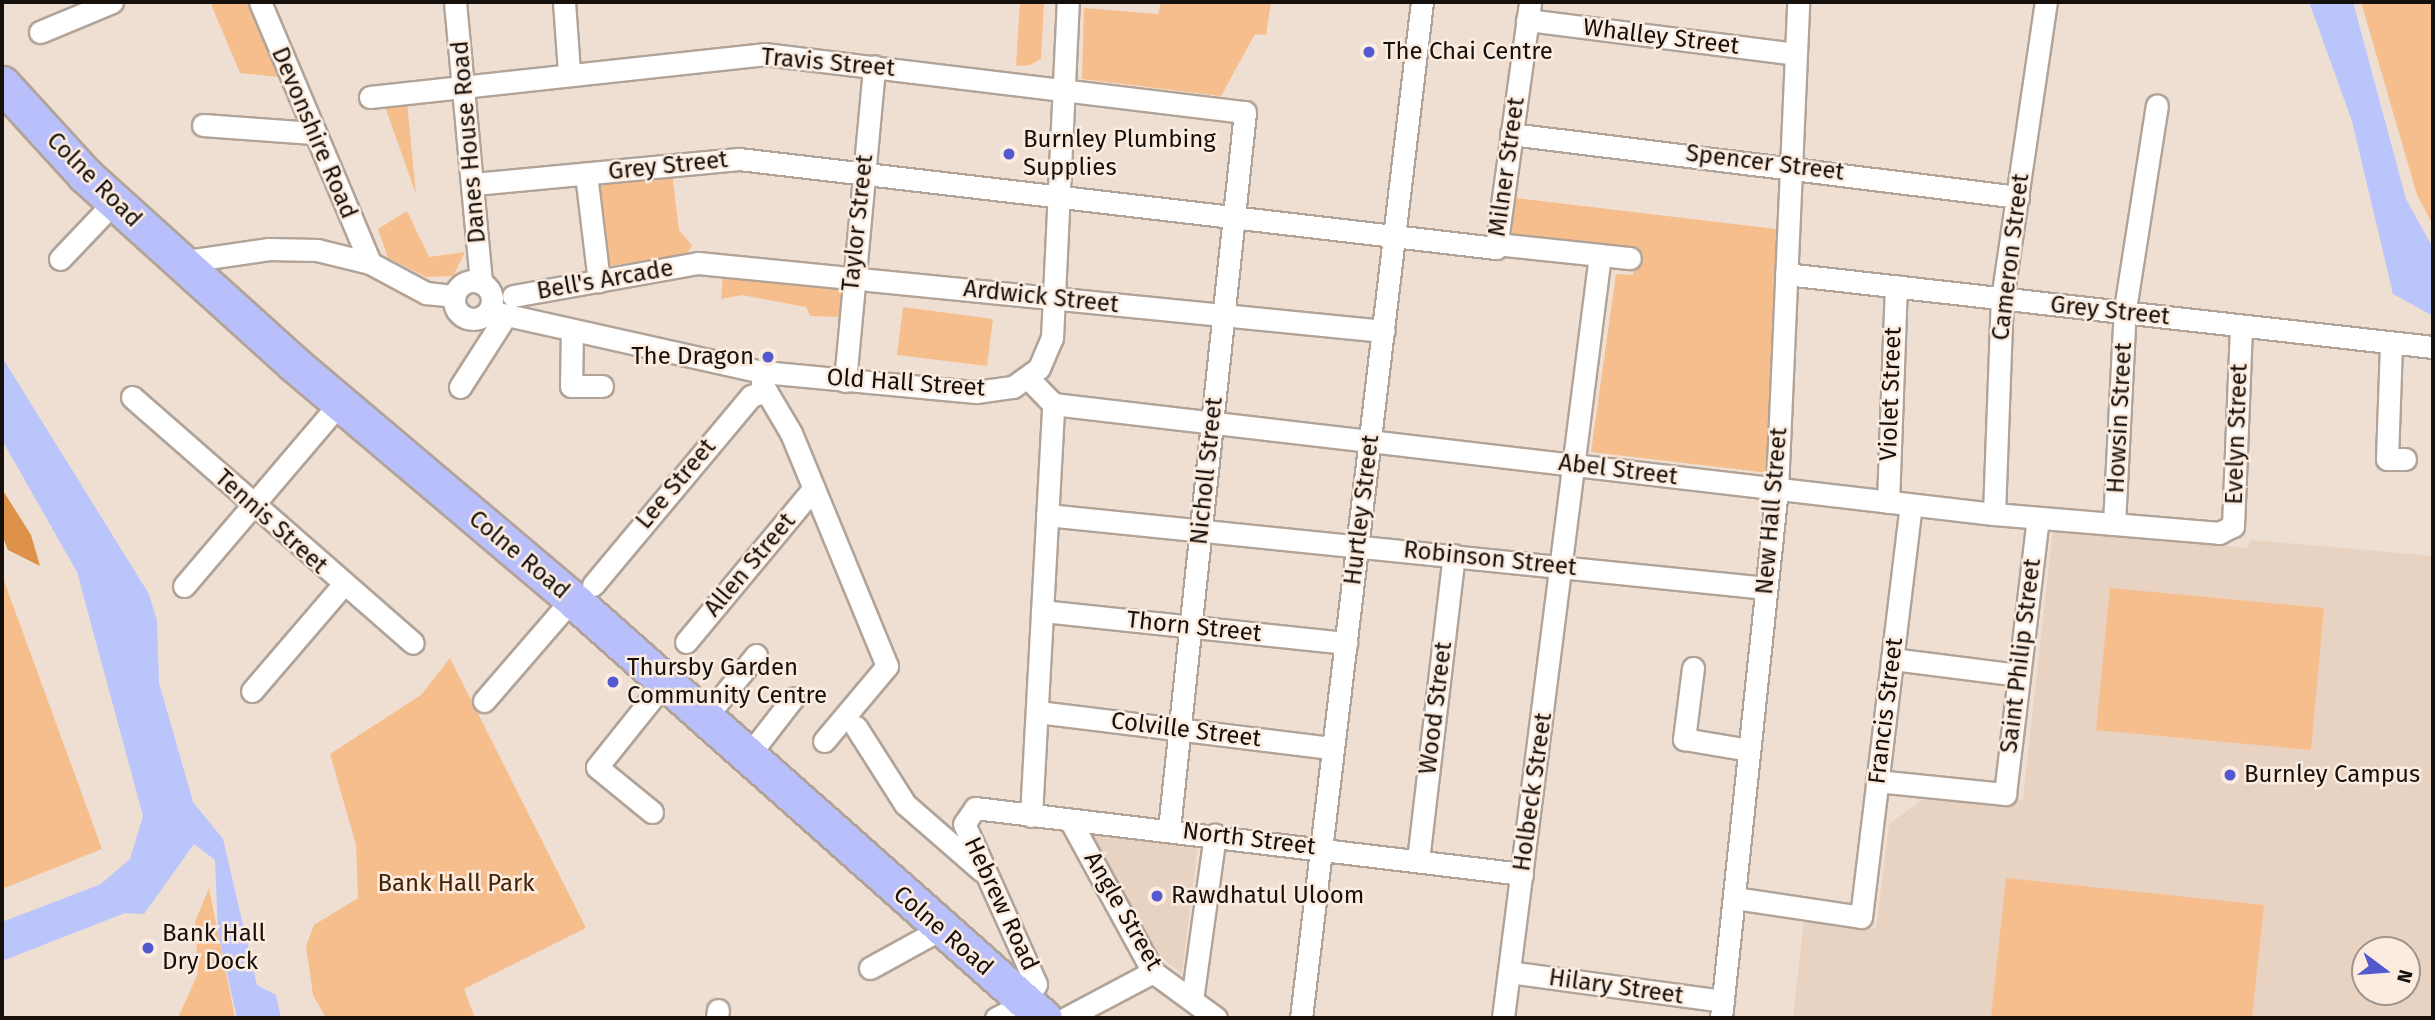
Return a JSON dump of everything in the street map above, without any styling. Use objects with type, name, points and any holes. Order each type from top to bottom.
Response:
[{"type":"main road","name":"Colne Road","points":[[2,84],[114,202],[180,262],[339,404],[583,592],[665,682],[1036,1016]]},
{"type":"street","points":[[40,32],[112,2]]},
{"type":"street","name":"Devonshire Road","points":[[260,2],[370,263]]},
{"type":"street","name":"Danes House Road","points":[[455,2],[465,86],[481,283]]},
{"type":"street","points":[[564,2],[569,72]]},
{"type":"street","points":[[1031,816],[1053,404],[1028,378],[1052,338],[1068,2]]},
{"type":"street","name":"Hurtley Street","points":[[1301,1018],[1422,2]]},
{"type":"street","name":"New Hall Street","points":[[1722,1010],[1777,489],[1797,2]]},
{"type":"street","name":"Cameron Street","points":[[1994,514],[2002,299],[2046,2]]},
{"type":"street","name":"Whalley Street","points":[[1528,11],[1795,54]]},
{"type":"street","name":"Milner Street","points":[[1496,246],[1528,11]]},
{"type":"street","name":"Travis Street","points":[[369,96],[569,72],[764,54],[1245,112]]},
{"type":"street","name":"Taylor Street","points":[[845,380],[852,278],[874,66]]},
{"type":"street","name":"Howsin Street","points":[[2114,524],[2125,313],[2157,104]]},
{"type":"street","name":"Nicholl Street","points":[[1169,829],[1245,112]]},
{"type":"street","points":[[203,125],[313,133]]},
{"type":"street","name":"Spencer Street","points":[[1511,134],[1789,165],[2018,197]]},
{"type":"street","name":"Grey Street","points":[[474,184],[739,159],[1395,236],[1630,258]]},
{"type":"street","points":[[586,174],[599,281]]},
{"type":"street","points":[[60,259],[114,202]]},
{"type":"street","points":[[180,262],[269,249],[317,250],[370,263],[426,293],[453,296]]},
{"type":"street","name":"Holbeck Street","points":[[1503,1018],[1563,566],[1600,255]]},
{"type":"street","name":"Ardwick Street","points":[[698,263],[1384,331]]},
{"type":"street","name":"Bell's Arcade","points":[[513,296],[698,263]]},
{"type":"street","name":"Grey Street","points":[[1786,274],[2433,347]]},
{"type":"street","points":[[453,296],[463,283],[481,283],[491,293],[497,314],[460,387]]},
{"type":"street","name":"Violet Street","points":[[1888,502],[1896,286]]},
{"type":"street","points":[[453,296],[463,317],[477,319],[497,314]]},
{"type":"street","name":"Old Hall Street","points":[[497,314],[572,330],[765,381],[845,380],[976,392],[1013,387],[1028,378]]},
{"type":"street","name":"Evelyn Street","points":[[2219,533],[2233,526],[2241,327]]},
{"type":"street","points":[[572,330],[571,386],[602,386]]},
{"type":"street","points":[[2391,344],[2387,459],[2405,459]]},
{"type":"street","points":[[765,381],[814,488],[887,666],[824,741]]},
{"type":"street","name":"Lee Street","points":[[484,701],[583,592],[765,381]]},
{"type":"street","name":"Tennis Street","points":[[132,397],[342,586],[413,643]]},
{"type":"street","points":[[184,586],[339,404]]},
{"type":"street","name":"Abel Street","points":[[1053,404],[1911,505],[2038,519],[2219,533]]},
{"type":"street","name":"Allen Street","points":[[686,642],[814,488]]},
{"type":"street","name":"Francis Street","points":[[1734,898],[1861,916],[1911,505]]},
{"type":"street","name":"Robinson Street","points":[[1047,514],[1766,588]]},
{"type":"street","name":"Saint Philip Street","points":[[1877,781],[2005,794],[2038,519]]},
{"type":"street","name":"Wood Street","points":[[1418,860],[1454,555]]},
{"type":"street","points":[[252,691],[342,586]]},
{"type":"street","name":"Thorn Street","points":[[1042,611],[1346,643]]},
{"type":"street","points":[[705,718],[756,655]]},
{"type":"street","points":[[1892,659],[2019,675]]},
{"type":"street","points":[[1693,668],[1684,739],[1749,750]]},
{"type":"street","points":[[652,812],[597,767],[665,682]]},
{"type":"street","points":[[748,756],[793,698]]},
{"type":"street","name":"Colville Street","points":[[1038,712],[1334,748]]},
{"type":"street","points":[[856,727],[905,804],[987,875]]},
{"type":"street","name":"North Street","points":[[975,807],[1072,822],[1169,829],[1522,874]]},
{"type":"street","name":"Hebrew Road","points":[[975,807],[964,824],[1035,977],[1036,1016]]},
{"type":"street","name":"Angle Street","points":[[1072,822],[1153,972],[1216,1018]]},
{"type":"street","points":[[1192,1000],[1215,835]]},
{"type":"street","points":[[870,968],[941,929]]},
{"type":"street","points":[[1036,1016],[1153,972]]},
{"type":"street","name":"Hilary Street","points":[[1509,972],[1722,1010]]},
{"type":"shaded area","points":[[2,489],[31,535],[40,566],[8,550],[2,535]]},
{"type":"shaded area","name":"Burnley Campus","points":[[2053,530],[2246,548],[2251,540],[2433,556],[2433,1018],[1793,1018],[1804,920],[1876,929],[1889,824],[1926,797],[2002,806],[2023,799]]},
{"type":"shaded area","name":"Rawdhatul Uloom","points":[[1090,832],[1198,844],[1182,973],[1147,948]]},
{"type":"green space","points":[[210,2],[249,2],[279,77],[240,73]]},
{"type":"green space","points":[[1020,2],[1044,2],[1041,59],[1030,65],[1016,66]]},
{"type":"green space","points":[[1161,2],[1271,2],[1266,35],[1255,34],[1221,96],[1082,79],[1084,8],[1158,14]]},
{"type":"green space","points":[[2361,2],[2433,2],[2433,225],[2417,195]]},
{"type":"green space","points":[[407,102],[416,194],[384,104]]},
{"type":"green space","points":[[672,173],[679,230],[692,245],[687,255],[607,266],[599,180]]},
{"type":"green space","points":[[1515,198],[1776,229],[1769,473],[1591,452],[1616,274],[1633,275],[1635,254],[1511,239]]},
{"type":"green space","points":[[407,211],[429,257],[465,252],[453,276],[426,277],[388,258],[378,229]]},
{"type":"green space","points":[[723,275],[843,287],[840,317],[810,316],[806,307],[742,295],[721,299]]},
{"type":"green space","points":[[903,307],[993,319],[987,366],[897,355]]},
{"type":"green space","points":[[2,579],[102,849],[2,889]]},
{"type":"green space","points":[[2110,588],[2324,608],[2311,750],[2096,730]]},
{"type":"green space","name":"Bank Hall Park","points":[[450,658],[586,928],[464,989],[475,1018],[326,1018],[313,995],[306,946],[314,925],[358,898],[356,845],[330,754],[421,695]]},
{"type":"green space","points":[[2006,878],[2264,905],[2252,1018],[1991,1018]]},
{"type":"green space","points":[[209,888],[235,1018],[178,1018],[198,973],[195,922]]},
{"type":"water","points":[[2309,2],[2353,2],[2406,199],[2433,248],[2433,316],[2393,294],[2352,121]]},
{"type":"water","points":[[2,357],[149,594],[157,621],[159,683],[193,802],[223,839],[257,985],[276,995],[281,1018],[237,1018],[218,933],[215,860],[194,844],[144,914],[125,913],[2,961],[2,922],[101,884],[130,859],[143,816],[77,572],[2,440]]},
{"type":"place","name":"The Chai Centre","points":[[1369,52]]},
{"type":"place","name":"Burnley Plumbing Supplies","points":[[1009,154]]},
{"type":"place","name":"The Dragon","points":[[768,357]]},
{"type":"place","name":"Thursby Garden Community Centre","points":[[613,682]]},
{"type":"place","name":"Burnley Campus","points":[[2230,775]]},
{"type":"place","name":"Rawdhatul Uloom","points":[[1157,896]]},
{"type":"place","name":"Bank Hall Dry Dock","points":[[148,948]]}]
